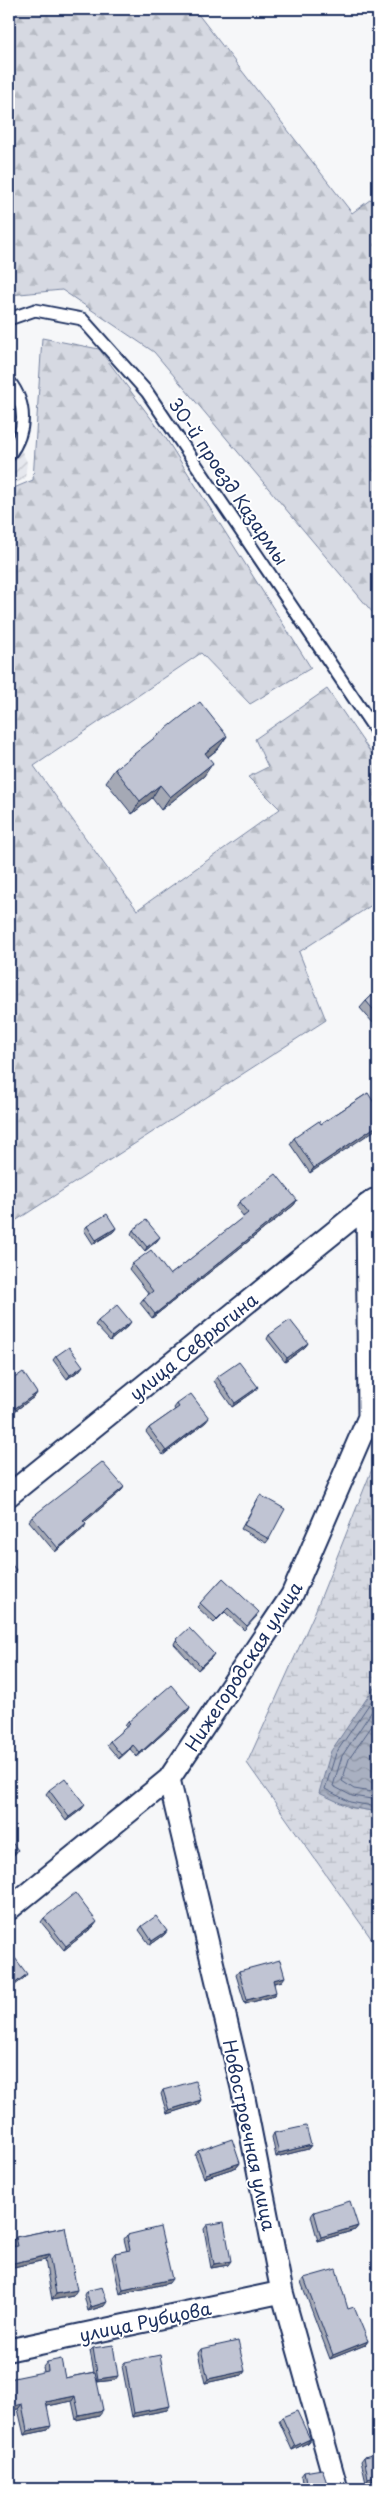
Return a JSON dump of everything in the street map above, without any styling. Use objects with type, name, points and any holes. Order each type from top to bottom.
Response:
[{"type":"street","name":"улица Севрюгина","points":[[9,1495],[373,1201]]},
{"type":"street","name":"Нижегородская улица","points":[[9,1909],[170,1779],[292,1596],[369,1418],[373,1201]]},
{"type":"street","name":"Новостроечная улица","points":[[170,1779],[242,2088],[282,2292],[337,2489]]},
{"type":"street","name":"улица Рубцова","points":[[9,2350],[282,2292]]},
{"type":"lane","points":[[375,9],[378,14]]},
{"type":"lane","name":"30-й проезд Казармы","points":[[9,319],[35,310],[82,319],[147,392],[378,734]]},
{"type":"lane","points":[[9,381],[17,391],[24,412],[22,430],[9,455]]},
{"type":"shaded area","points":[[9,425],[27,462],[25,479],[9,486]]},
{"type":"green space","points":[[9,9],[194,9],[352,213],[378,194],[378,619],[154,352],[62,290],[9,295]]},
{"type":"green space","points":[[42,338],[99,349],[165,437],[311,668],[250,704],[201,653],[34,766],[137,910],[280,809],[248,777],[268,767],[255,739],[327,689],[378,763],[378,901],[299,952],[326,1020],[9,1225],[9,490],[33,480]]},
{"type":"green space","points":[[378,1454],[378,1682],[356,1718],[349,1807],[378,1812],[378,1948],[247,1763],[315,1612]]},
{"type":"water","points":[[378,1682],[378,1812],[349,1807],[319,1793],[331,1751]]},
{"type":"building","points":[[200,702],[227,736],[205,753],[213,763],[170,797],[160,785],[140,801],[115,769]]},
{"type":"building","points":[[378,990],[378,1015],[366,1001]]},
{"type":"building","points":[[368,1093],[378,1109],[378,1125],[314,1168],[294,1138],[319,1121],[321,1124]]},
{"type":"building","points":[[276,1174],[297,1200],[155,1314],[143,1299],[153,1291],[132,1264],[151,1250],[170,1275],[248,1213],[239,1202]]},
{"type":"building","points":[[107,1214],[116,1228],[96,1240],[87,1226]]},
{"type":"building","points":[[146,1220],[160,1237],[147,1247],[133,1230]]},
{"type":"building","points":[[117,1305],[131,1322],[112,1337],[98,1321]]},
{"type":"building","points":[[290,1320],[308,1343],[287,1358],[269,1335]]},
{"type":"building","points":[[69,1347],[83,1366],[70,1375],[56,1356]]},
{"type":"building","points":[[239,1362],[258,1387],[235,1403],[217,1377]]},
{"type":"building","points":[[23,1372],[37,1393],[14,1409],[9,1404],[9,1382]]},
{"type":"building","points":[[191,1394],[209,1418],[166,1451],[149,1428],[179,1407],[177,1404]]},
{"type":"building","points":[[102,1462],[124,1487],[83,1521],[86,1524],[58,1548],[32,1517]]},
{"type":"building","points":[[260,1495],[285,1509],[269,1539],[244,1525]]},
{"type":"building","points":[[9,1561],[16,1570],[9,1576]]},
{"type":"building","points":[[223,1578],[259,1612],[247,1626],[228,1608],[217,1619],[200,1603]]},
{"type":"building","points":[[189,1628],[214,1654],[201,1666],[176,1640]]},
{"type":"building","points":[[171,1685],[190,1707],[140,1753],[133,1745],[121,1755],[110,1741],[130,1724],[128,1722]]},
{"type":"building","points":[[65,1778],[85,1805],[69,1817],[49,1790]]},
{"type":"building","points":[[9,1839],[18,1850],[9,1857]]},
{"type":"building","points":[[75,1893],[97,1922],[66,1946],[44,1918]]},
{"type":"building","points":[[156,1916],[167,1931],[152,1941],[142,1926]]},
{"type":"building","points":[[9,1950],[27,1974],[9,1988]]},
{"type":"building","points":[[280,1960],[285,1977],[273,1980],[276,1992],[247,2000],[239,1971]]},
{"type":"building","points":[[195,2081],[201,2100],[169,2110],[163,2090]]},
{"type":"building","points":[[306,2126],[311,2145],[279,2153],[274,2133]]},
{"type":"building","points":[[232,2139],[240,2163],[206,2174],[198,2151]]},
{"type":"building","points":[[350,2201],[358,2226],[321,2237],[314,2212]]},
{"type":"building","points":[[224,2222],[231,2261],[214,2264],[207,2225]]},
{"type":"building","points":[[65,2227],[77,2290],[56,2294],[49,2255],[9,2264],[9,2247],[18,2246],[16,2237]]},
{"type":"building","points":[[160,2227],[172,2279],[123,2290],[115,2253],[130,2250],[127,2235]]},
{"type":"building","points":[[336,2269],[348,2309],[354,2307],[368,2341],[333,2355],[304,2278]]},
{"type":"building","points":[[102,2287],[107,2302],[91,2307],[86,2291]]},
{"type":"building","points":[[238,2341],[245,2371],[208,2379],[201,2349]]},
{"type":"building","points":[[113,2345],[118,2376],[98,2379],[93,2348]]},
{"type":"building","points":[[160,2355],[170,2406],[134,2413],[125,2362]]},
{"type":"building","points":[[61,2359],[65,2378],[95,2372],[103,2410],[79,2415],[75,2396],[46,2402],[51,2426],[27,2431],[22,2404],[9,2407],[9,2379],[48,2371],[47,2362]]},
{"type":"building","points":[[297,2411],[310,2439],[295,2446],[282,2417]]},
{"type":"building","points":[[378,2454],[378,2476],[368,2479],[364,2457]]},
{"type":"building","points":[[322,2469],[329,2489],[307,2489],[304,2472]]}]
